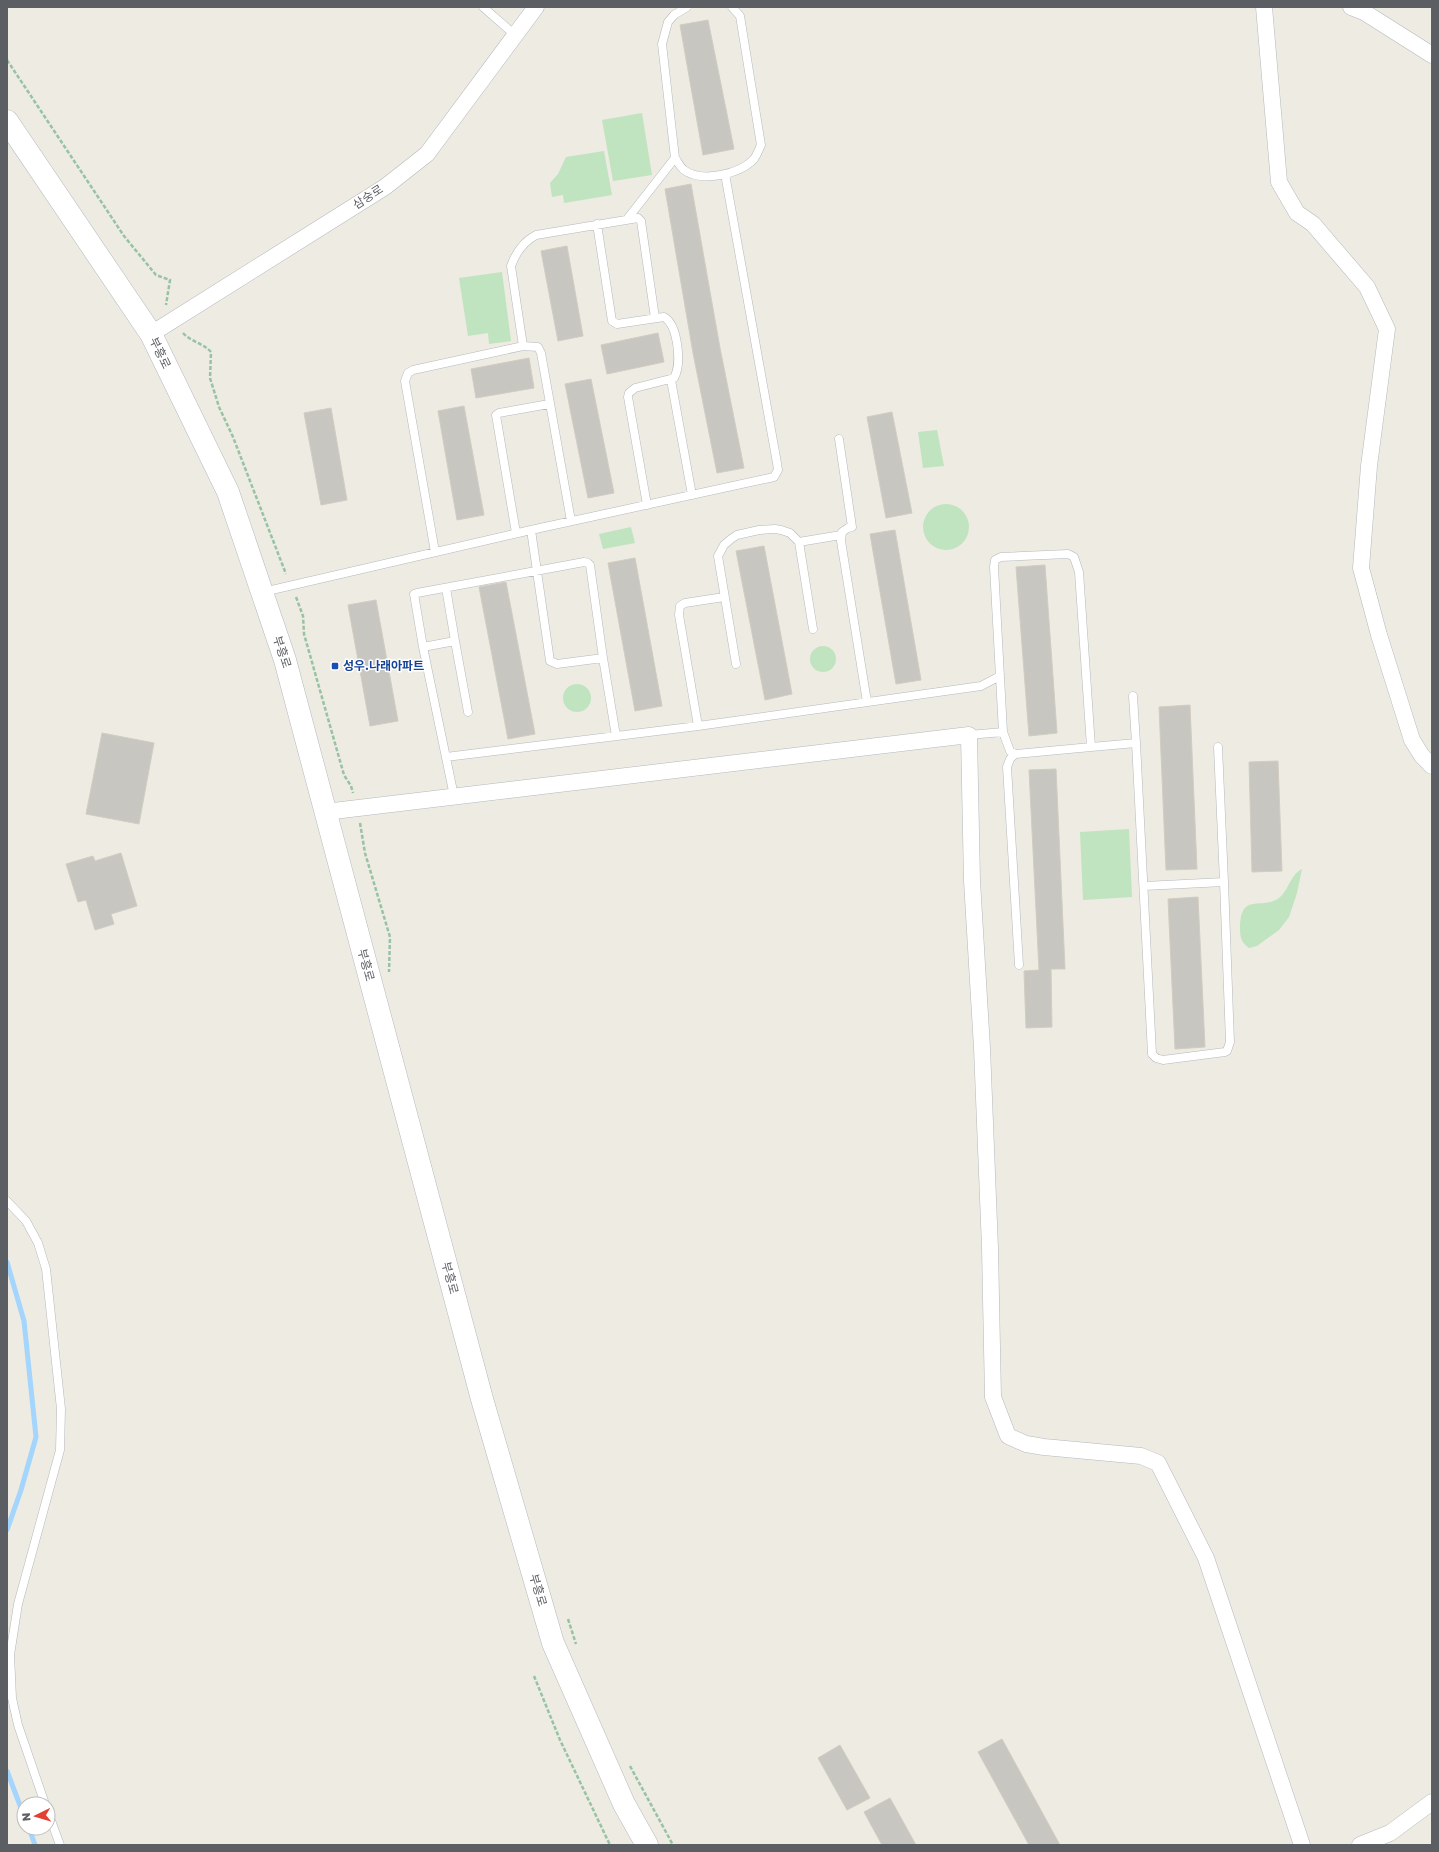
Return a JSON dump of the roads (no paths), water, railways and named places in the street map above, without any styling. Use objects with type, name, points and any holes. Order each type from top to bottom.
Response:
[{"type":"main road","name":"부흥로","points":[[7,121],[152,334],[228,492],[285,660],[482,1399],[553,1644],[624,1804],[646,1845]]},
{"type":"street","name":"삼숭로","points":[[152,334],[385,186],[427,154],[536,7]]},
{"type":"street","points":[[1264,7],[1279,182],[1297,213],[1313,224],[1367,287],[1387,330],[1369,466],[1361,568],[1379,635],[1412,740],[1422,756],[1432,766]]},
{"type":"street","points":[[1351,7],[1364,12],[1432,55]]},
{"type":"street","points":[[325,812],[969,735],[972,881],[982,1048],[990,1256],[993,1397],[1008,1436],[1026,1444],[1085,1452],[1141,1456],[1158,1463],[1206,1558],[1302,1845]]},
{"type":"street","points":[[1360,1845],[1390,1833],[1432,1802]]},
{"type":"lane","points":[[483,7],[515,36]]},
{"type":"lane","points":[[687,7],[680,10],[668,22],[662,44],[675,158],[682,168],[688,172],[705,176],[725,174],[744,168],[755,158],[761,145],[740,16],[732,7]]},
{"type":"lane","points":[[628,218],[675,158]]},
{"type":"lane","points":[[262,592],[516,533],[774,478],[778,470],[725,174]]},
{"type":"lane","points":[[523,346],[511,266],[515,255],[528,240],[536,235],[628,218],[638,218],[642,221],[655,318]]},
{"type":"lane","points":[[597,224],[612,322],[617,324],[664,317],[670,322],[676,342],[678,367],[675,376],[671,380],[634,388],[629,393],[628,397],[647,505]]},
{"type":"lane","points":[[435,552],[405,381],[406,376],[414,370],[523,346],[538,347],[541,353],[571,521]]},
{"type":"lane","points":[[671,380],[692,495]]},
{"type":"lane","points":[[516,533],[496,415],[499,413],[549,404]]},
{"type":"lane","points":[[799,542],[840,535],[844,530],[852,527],[839,439]]},
{"type":"lane","points":[[736,664],[718,556],[724,544],[737,535],[775,529],[790,533],[799,542],[813,629]]},
{"type":"lane","points":[[531,530],[550,661],[557,664],[603,658]]},
{"type":"lane","points":[[840,535],[867,702]]},
{"type":"lane","points":[[1091,747],[1078,572],[1074,557],[1062,554],[1001,557],[995,560],[994,567],[1003,732],[1010,751],[1015,754],[1136,743]]},
{"type":"lane","points":[[454,796],[423,647],[414,595],[417,593],[584,562],[590,565],[616,736]]},
{"type":"lane","points":[[446,588],[468,712]]},
{"type":"lane","points":[[698,726],[679,615],[680,606],[685,603],[724,598]]},
{"type":"lane","points":[[423,647],[455,642]]},
{"type":"lane","points":[[446,757],[698,726],[981,686],[1000,676]]},
{"type":"lane","points":[[1133,696],[1152,1050],[1156,1058],[1163,1060],[1220,1054],[1227,1051],[1230,1046],[1228,948],[1218,747]]},
{"type":"lane","points":[[969,735],[1003,732]]},
{"type":"lane","points":[[1015,754],[1010,759],[1007,767],[1019,965]]},
{"type":"lane","points":[[1144,886],[1224,882]]},
{"type":"lane","points":[[7,1201],[26,1221],[38,1243],[46,1269],[61,1409],[60,1450],[18,1604],[9,1665],[12,1698],[18,1725],[42,1796]]},
{"type":"lane","points":[[56,1834],[60,1845]]},
{"type":"waterway","points":[[7,1262],[24,1321],[36,1437],[21,1490],[7,1530]]},
{"type":"waterway","points":[[7,1771],[16,1796]]},
{"type":"waterway","points":[[32,1836],[35,1845]]},
{"type":"place","name":"성우.나래아파트","points":[[335,666]]}]
